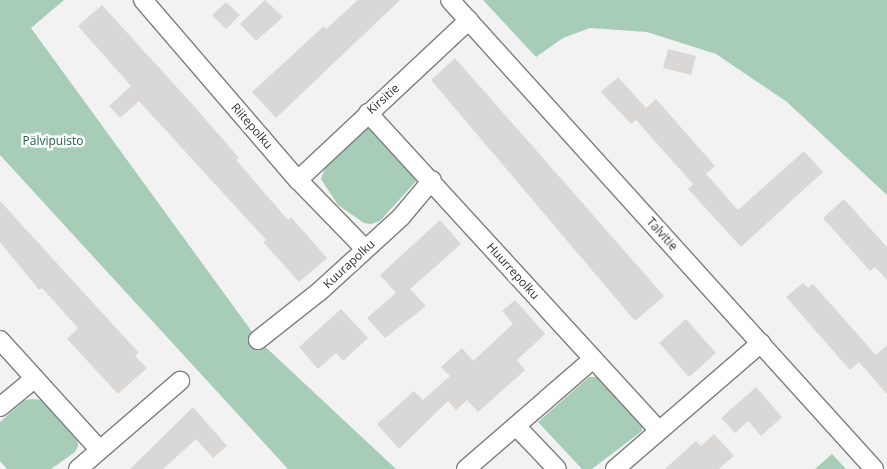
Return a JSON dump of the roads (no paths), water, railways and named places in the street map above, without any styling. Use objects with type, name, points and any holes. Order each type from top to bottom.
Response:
[{"type":"street","name":"Riitepolku","points":[[143,0],[298,180],[365,249]]},
{"type":"street","name":"Talvitie","points":[[450,0],[874,469]]},
{"type":"street","name":"Kirsitie","points":[[298,180],[469,20]]},
{"type":"street","name":"Huurrepolku","points":[[368,113],[432,180],[658,430]]},
{"type":"street","name":"Kuurapolku","points":[[258,340],[320,291],[401,217],[432,180]]},
{"type":"street","points":[[0,340],[99,449]]},
{"type":"street","points":[[615,469],[761,343]]},
{"type":"street","points":[[466,469],[593,359]]},
{"type":"street","points":[[0,407],[34,378]]},
{"type":"street","points":[[78,469],[180,381]]},
{"type":"street","points":[[516,426],[557,469]]},
{"type":"park label","name":"Pälvipuisto","points":[[53,141]]}]
